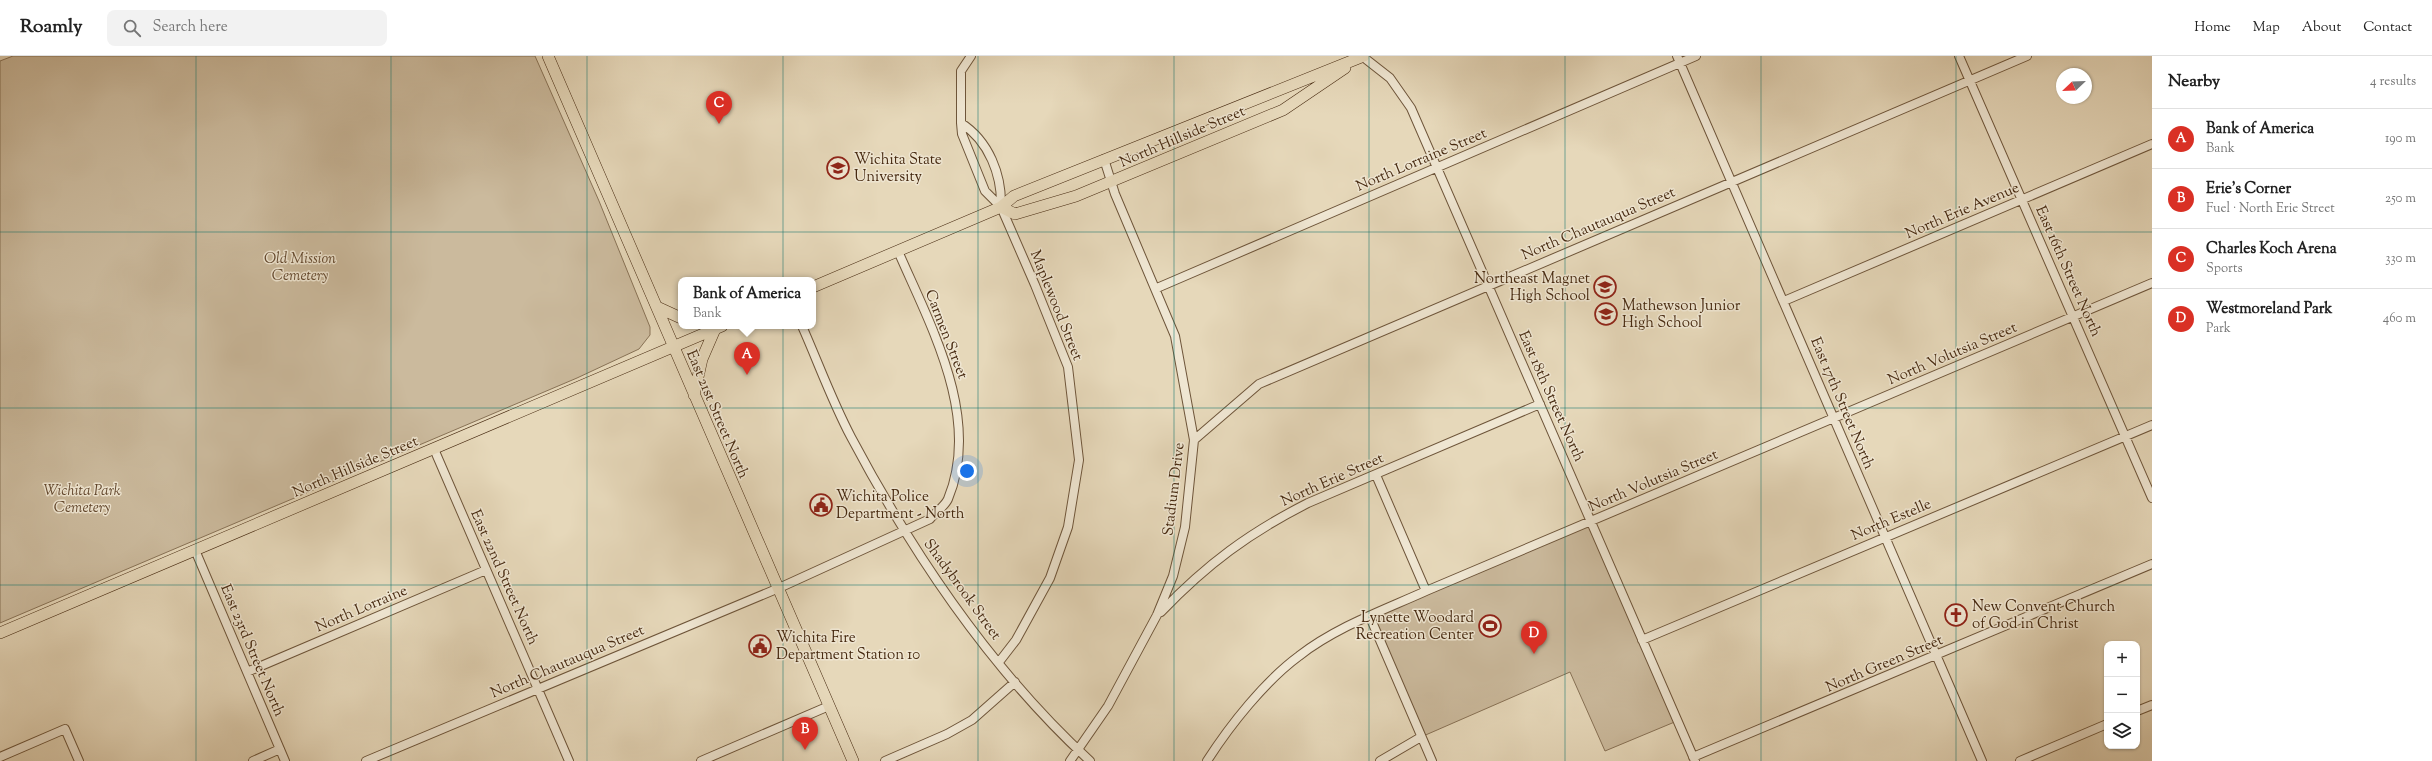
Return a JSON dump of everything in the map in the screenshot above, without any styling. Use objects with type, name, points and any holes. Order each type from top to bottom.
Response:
[{"type":"main road","name":"East 21st Street North","points":[[548,56],[853,761]]},
{"type":"main road","name":"North Hillside Street","points":[[816,286],[1001,207],[1014,196],[1363,56]]},
{"type":"main road","name":"North Hillside Street","points":[[1001,207],[1015,214],[1076,196],[1283,110],[1363,56]]},
{"type":"main road","points":[[657,307],[678,317]]},
{"type":"main road","name":"North Hillside Street","points":[[0,633],[714,329]]},
{"type":"main road","points":[[694,395],[702,359],[718,329]]},
{"type":"street","points":[[971,56],[961,71],[962,134],[985,191],[1001,207]]},
{"type":"street","name":"East 18th Street North","points":[[1363,56],[1390,78],[1411,108],[1694,759]]},
{"type":"street","name":"North Lorraine Street","points":[[1157,288],[1437,167],[1679,59],[1696,56]]},
{"type":"street","name":"East 16th Street North","points":[[1959,56],[2152,498]]},
{"type":"street","name":"North Chautauqua Street","points":[[1194,440],[1259,384],[2027,56]]},
{"type":"street","name":"East 17th Street North","points":[[1679,59],[1982,761]]},
{"type":"street","points":[[961,123],[975,132],[986,148],[1002,187],[1001,207]]},
{"type":"street","name":"North Erie Avenue","points":[[1784,302],[2152,144]]},
{"type":"street","name":"Stadium Drive","points":[[1070,761],[1108,706],[1157,615],[1173,576],[1185,528],[1194,440],[1175,336],[1157,288],[1111,181],[1104,159]]},
{"type":"street","name":"Maplewood Street","points":[[999,662],[1016,640],[1050,578],[1068,526],[1079,460],[1068,368],[1036,285],[1001,207]]},
{"type":"street","name":"Carmen Street","points":[[779,588],[930,519],[948,500],[957,468],[959,427],[951,378],[898,251]]},
{"type":"street","name":"North Volutsia Street","points":[[1208,761],[1259,694],[1298,656],[1326,638],[1426,591],[2152,283]]},
{"type":"street","name":"Shadybrook Street","points":[[803,329],[850,435],[905,531],[949,598],[1015,682],[1077,750],[1090,761]]},
{"type":"street","name":"North Erie Street","points":[[1157,615],[1192,580],[1231,548],[1267,524],[1308,503],[1540,404]]},
{"type":"street","name":"North Estelle","points":[[1642,640],[2152,425]]},
{"type":"street","name":"East 22nd Street North","points":[[434,448],[569,761]]},
{"type":"street","points":[[1376,475],[1426,591]]},
{"type":"street","name":"East 23rd Street North","points":[[195,550],[285,761]]},
{"type":"street","name":"North Green Street","points":[[1694,759],[2152,564]]},
{"type":"street","name":"North Lorraine","points":[[247,672],[486,570]]},
{"type":"street","name":"North Chautauqua Street","points":[[366,761],[779,588]]},
{"type":"street","points":[[1370,617],[1432,761]]},
{"type":"street","points":[[885,761],[947,734],[972,720],[1015,682]]},
{"type":"street","points":[[2140,710],[2152,705]]},
{"type":"street","points":[[701,761],[829,706]]},
{"type":"street","points":[[2020,761],[2104,725]]},
{"type":"street","points":[[0,757],[65,730],[79,761]]},
{"type":"street","points":[[1380,761],[1421,737]]},
{"type":"street","points":[[253,761],[280,749]]},
{"type":"green space","name":"Old Mission Cemetery","points":[[13,56],[535,56],[599,201],[650,327],[650,335],[639,349],[577,378],[0,623],[0,61]]},
{"type":"green space","points":[[1591,521],[1677,721],[1605,751],[1570,672],[1421,737],[1370,617]]},
{"type":"place","name":"Charles Koch Arena","points":[[719,124]]},
{"type":"place","name":"Wichita State University","points":[[838,168]]},
{"type":"place","name":"Northeast Magnet High School","points":[[1605,287]]},
{"type":"place","name":"Mathewson Junior High School","points":[[1606,314]]},
{"type":"place","name":"Bank of America","points":[[747,375]]},
{"type":"place","name":"Wichita Police Department - North","points":[[821,505]]},
{"type":"place","name":"New Convent Church of God in Christ","points":[[1956,615]]},
{"type":"place","name":"Lynette Woodard Recreation Center","points":[[1490,626]]},
{"type":"place","name":"Wichita Fire Department Station 10","points":[[760,646]]},
{"type":"place","name":"Westmoreland Park","points":[[1534,654]]},
{"type":"place","name":"Erie's Corner","points":[[805,750]]},
{"type":"park label","name":"Wichita Park Cemetery","points":[[82,498]]}]
